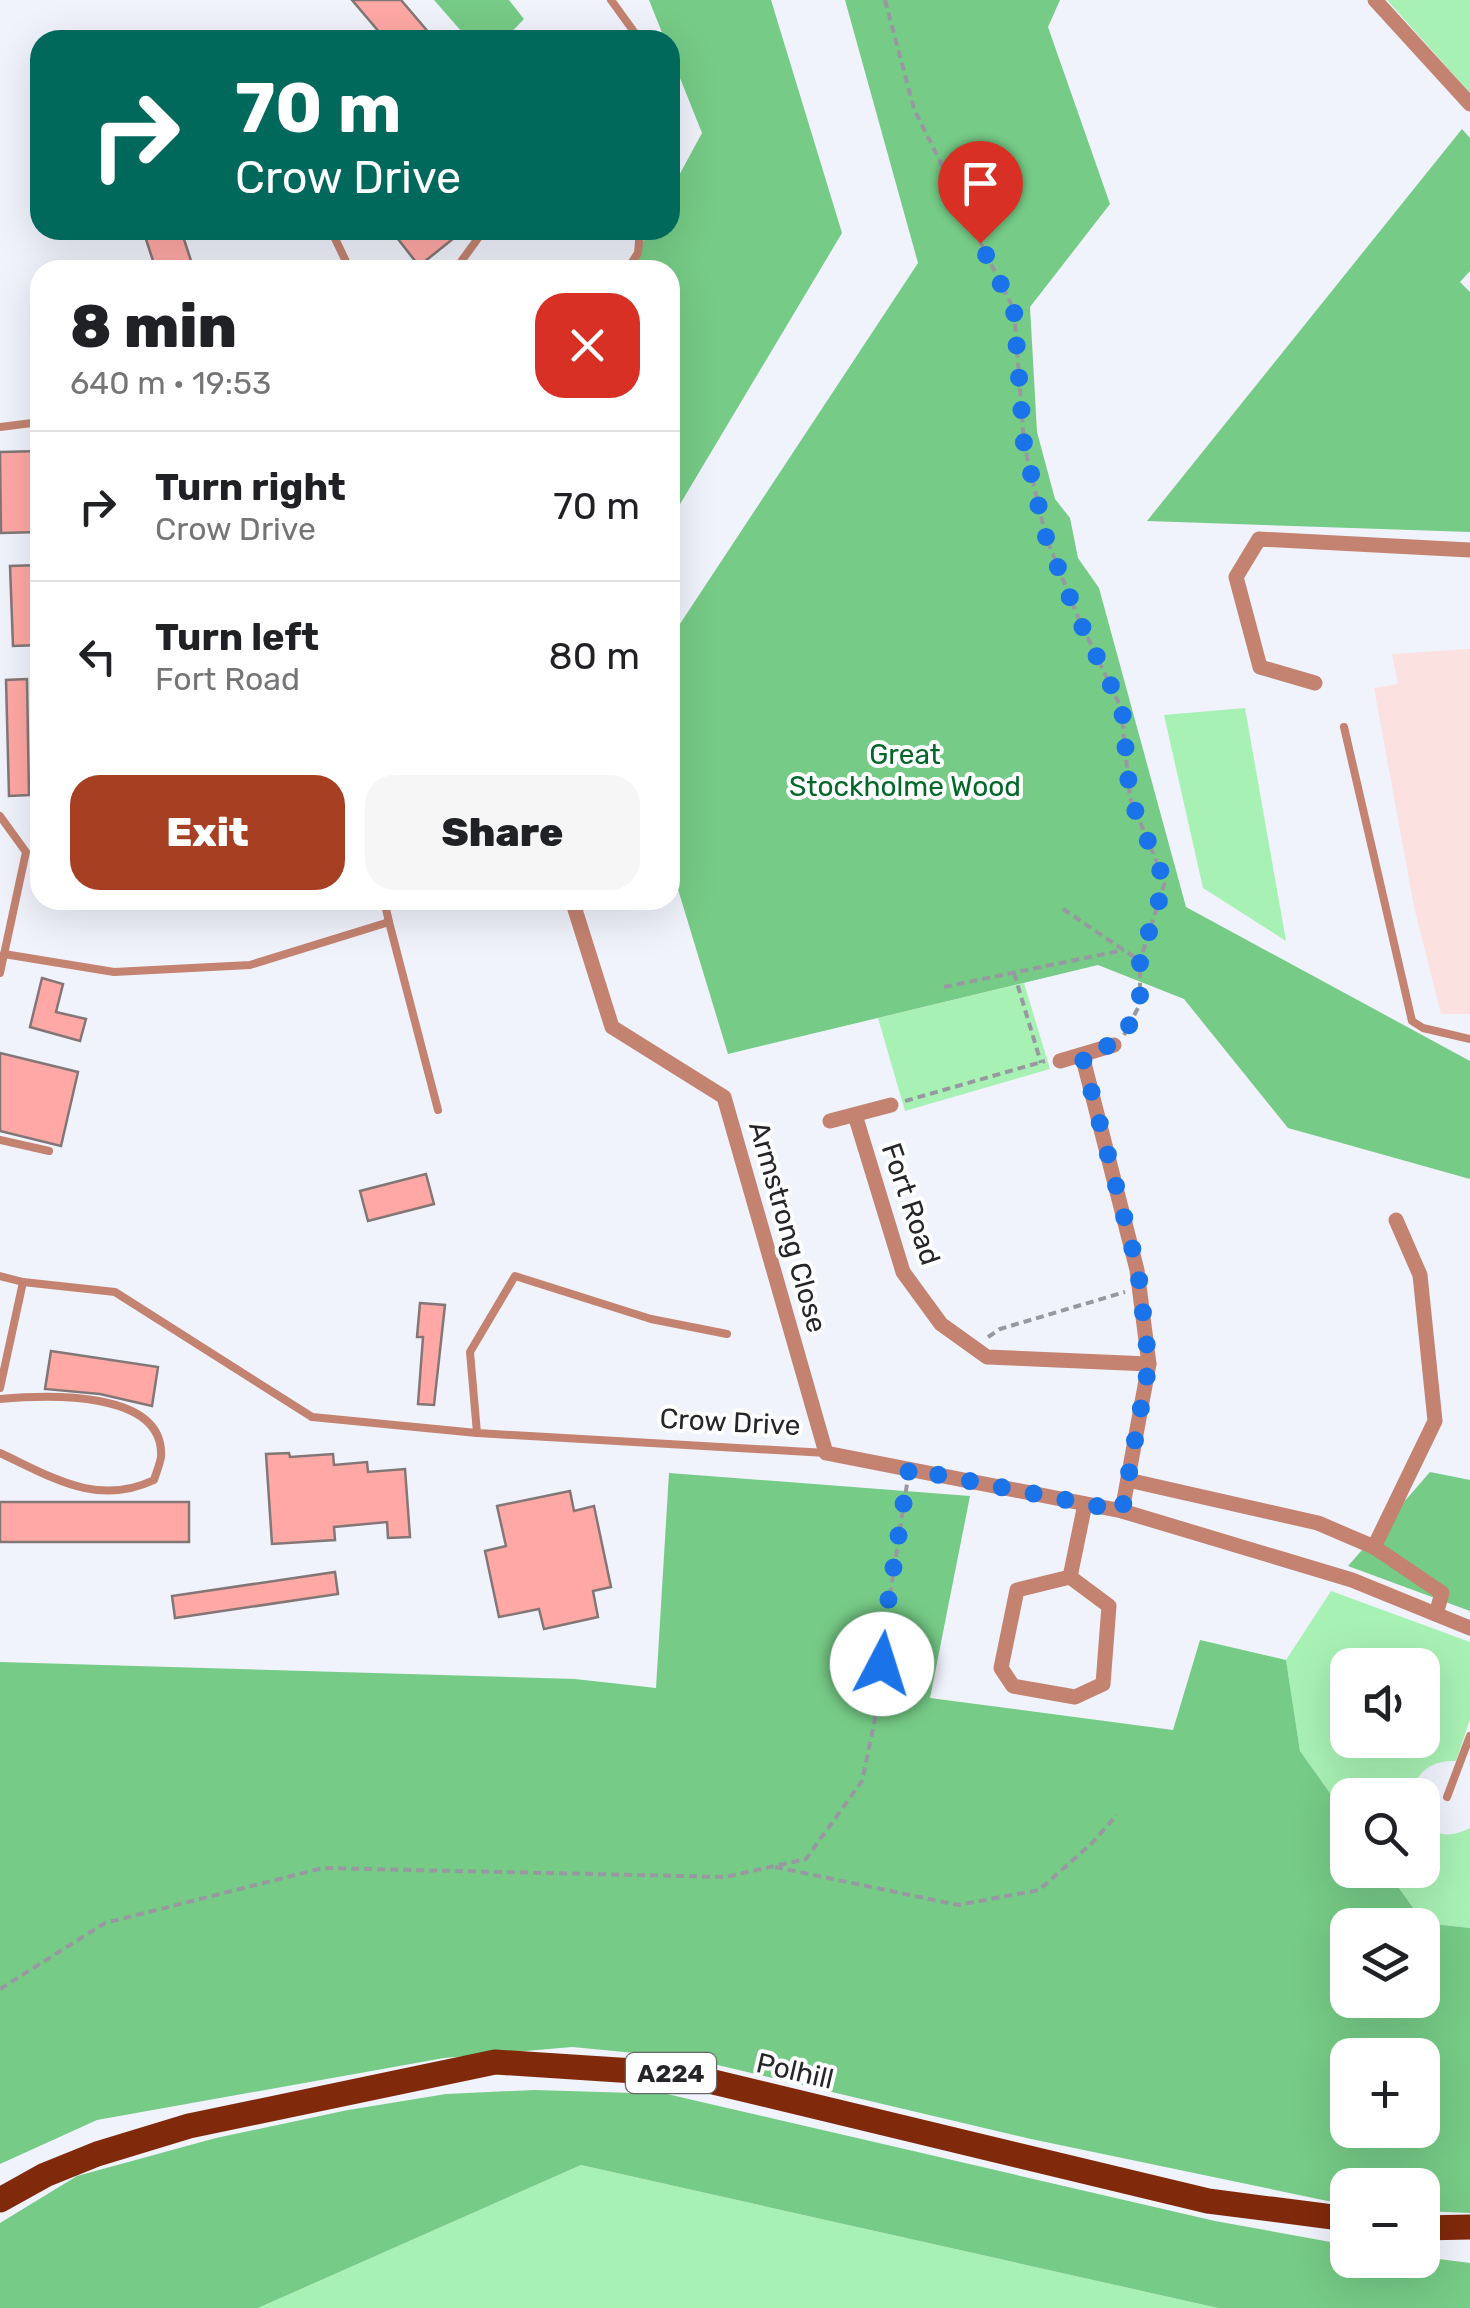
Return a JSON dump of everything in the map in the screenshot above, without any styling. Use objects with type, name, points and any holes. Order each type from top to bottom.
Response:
[{"type":"main road","name":"Polhill","points":[[0,2200],[45,2175],[97,2154],[189,2126],[495,2062],[680,2074],[1208,2201],[1330,2218]]},
{"type":"main road","points":[[1440,2228],[1470,2228]]},
{"type":"street","points":[[1374,0],[1470,104]]},
{"type":"street","points":[[1314,683],[1260,667],[1236,576],[1259,539],[1470,550]]},
{"type":"street","name":"Armstrong Close","points":[[575,910],[612,1027],[724,1097],[826,1453]]},
{"type":"street","points":[[1060,1061],[1114,1044]]},
{"type":"street","points":[[1082,1055],[1140,1288],[1149,1364],[1122,1511]]},
{"type":"street","name":"Fort Road","points":[[830,1121],[891,1105]]},
{"type":"street","name":"Fort Road","points":[[855,1115],[903,1272],[941,1324],[987,1357],[1149,1364]]},
{"type":"street","points":[[1374,1547],[1436,1421],[1420,1275],[1396,1220]]},
{"type":"street","name":"Crow Drive","points":[[826,1453],[1122,1511],[1352,1580],[1470,1628]]},
{"type":"street","points":[[1128,1480],[1318,1524],[1374,1547],[1442,1593],[1436,1614]]},
{"type":"street","points":[[1070,1577],[1085,1504]]},
{"type":"street","points":[[1070,1577],[1109,1606],[1103,1684],[1075,1697],[1013,1686],[1001,1668],[1017,1590],[1070,1577]]},
{"type":"lane","points":[[611,0],[633,30]]},
{"type":"lane","points":[[0,426],[30,423]]},
{"type":"lane","points":[[1344,726],[1412,1021],[1423,1028],[1470,1040]]},
{"type":"lane","points":[[0,816],[26,852],[0,973]]},
{"type":"lane","points":[[386,910],[438,1110]]},
{"type":"lane","points":[[4,954],[114,972],[250,965],[389,922]]},
{"type":"lane","points":[[0,1140],[49,1151]]},
{"type":"lane","name":"Crow Drive","points":[[0,1276],[115,1292],[312,1417],[477,1433],[826,1453]]},
{"type":"lane","points":[[477,1433],[470,1352],[516,1276],[651,1319],[727,1334]]},
{"type":"lane","points":[[0,1388],[23,1282]]},
{"type":"lane","points":[[0,1399],[67,1398],[132,1409],[156,1432],[161,1457],[154,1480],[120,1492],[83,1490],[0,1453]]},
{"type":"lane","points":[[1447,1797],[1470,1736]]},
{"type":"path","points":[[885,0],[914,109],[1014,310],[1024,444],[1046,537],[1078,618],[1122,708],[1130,798],[1165,882],[1140,960],[1140,1004],[1121,1041],[1114,1044]]},
{"type":"path","points":[[1063,909],[1140,960]]},
{"type":"path","points":[[944,987],[1124,950]]},
{"type":"path","points":[[1014,972],[1040,1063]]},
{"type":"path","points":[[891,1105],[1040,1063],[1060,1061]]},
{"type":"path","points":[[974,1348],[1000,1329],[1140,1288]]},
{"type":"path","points":[[0,1989],[104,1923],[323,1868],[725,1877],[806,1858],[862,1781],[880,1700],[884,1628],[909,1469]]},
{"type":"path","points":[[770,1866],[958,1905],[1038,1890],[1091,1844],[1117,1815]]},
{"type":"shaded area","points":[[1470,649],[1470,1014],[1441,1014],[1414,907],[1374,688],[1398,684],[1392,654]]},
{"type":"green space","points":[[434,0],[509,0],[524,19],[514,30],[460,30]]},
{"type":"green space","points":[[649,0],[771,0],[842,233],[680,504],[680,260],[633,260],[644,240],[680,240],[680,174],[702,133],[680,78],[680,30],[661,30]]},
{"type":"green space","name":"Great Stockholme Wood","points":[[845,0],[1060,0],[1048,27],[1110,204],[1030,307],[1037,432],[1055,499],[1070,518],[1078,558],[1099,588],[1186,907],[1470,1061],[1470,1179],[1288,1128],[1184,999],[1098,965],[728,1054],[680,896],[680,624],[918,263]]},
{"type":"green space","points":[[1387,0],[1470,0],[1470,93]]},
{"type":"green space","points":[[1462,129],[1470,138],[1470,271],[1460,282],[1470,292],[1470,532],[1147,521]]},
{"type":"green space","points":[[1245,708],[1286,941],[1203,888],[1164,715]]},
{"type":"green space","points":[[1024,983],[1050,1069],[905,1111],[878,1018]]},
{"type":"green space","points":[[1430,1472],[1470,1480],[1470,1611],[1348,1566]]},
{"type":"green space","points":[[669,1473],[970,1496],[930,1698],[1173,1730],[1200,1640],[1286,1660],[1300,1751],[1330,1793],[1330,1888],[1399,1888],[1413,1908],[1330,1908],[1330,2018],[1440,2018],[1440,1925],[1470,1928],[1470,2213],[1440,2212],[1440,2168],[1330,2168],[1330,2201],[1031,2139],[688,2058],[572,2047],[444,2058],[97,2120],[0,2164],[0,1662],[575,1679],[656,1688]]},
{"type":"green space","points":[[1331,1591],[1470,1642],[1470,1719],[1456,1761],[1439,1763],[1418,1778],[1330,1778],[1330,1793],[1300,1751],[1286,1660]]},
{"type":"green space","points":[[1470,1828],[1470,1928],[1440,1925],[1440,1908],[1413,1908],[1399,1888],[1440,1888],[1440,1833]]},
{"type":"green space","points":[[534,2090],[667,2094],[1215,2221],[1330,2242],[1330,2278],[1440,2278],[1440,2259],[1470,2263],[1470,2308],[1218,2308],[581,2165],[258,2308],[0,2308],[0,2223],[77,2176],[216,2138],[446,2094]]},
{"type":"green space","points":[[581,2165],[1218,2308],[258,2308]]},
{"type":"building","points":[[352,0],[401,0],[426,30],[378,30]]},
{"type":"building","points":[[146,240],[184,240],[191,260],[153,260]]},
{"type":"building","points":[[399,240],[452,240],[426,260],[414,260]]},
{"type":"building","points":[[30,451],[30,532],[1,533],[0,452]]},
{"type":"building","points":[[30,565],[30,645],[13,646],[10,566]]},
{"type":"building","points":[[27,679],[29,795],[9,796],[6,680]]},
{"type":"building","points":[[42,978],[63,984],[56,1012],[86,1019],[80,1041],[30,1027]]},
{"type":"building","points":[[0,1053],[78,1072],[61,1146],[0,1131]]},
{"type":"building","points":[[426,1174],[434,1204],[368,1221],[360,1191]]},
{"type":"building","points":[[420,1303],[445,1305],[434,1405],[418,1404],[423,1337],[417,1337]]},
{"type":"building","points":[[51,1351],[158,1367],[152,1406],[100,1394],[45,1389]]},
{"type":"building","points":[[289,1453],[290,1457],[333,1454],[334,1465],[367,1462],[368,1472],[405,1469],[410,1537],[388,1538],[387,1522],[334,1527],[335,1540],[272,1544],[266,1454]]},
{"type":"building","points":[[570,1491],[574,1511],[594,1506],[611,1587],[593,1591],[598,1617],[544,1629],[539,1609],[499,1617],[485,1551],[506,1546],[497,1506]]},
{"type":"building","points":[[0,1502],[189,1502],[189,1542],[0,1542]]},
{"type":"building","points":[[335,1572],[338,1594],[175,1618],[172,1596]]},
{"type":"route","points":[[882,1664],[909,1469],[1122,1511],[1149,1364],[1138,1270],[1082,1055],[1121,1041],[1140,1004],[1140,960],[1165,882],[1130,798],[1122,708],[1078,618],[1046,537],[1024,444],[1014,310],[980,243]]}]
